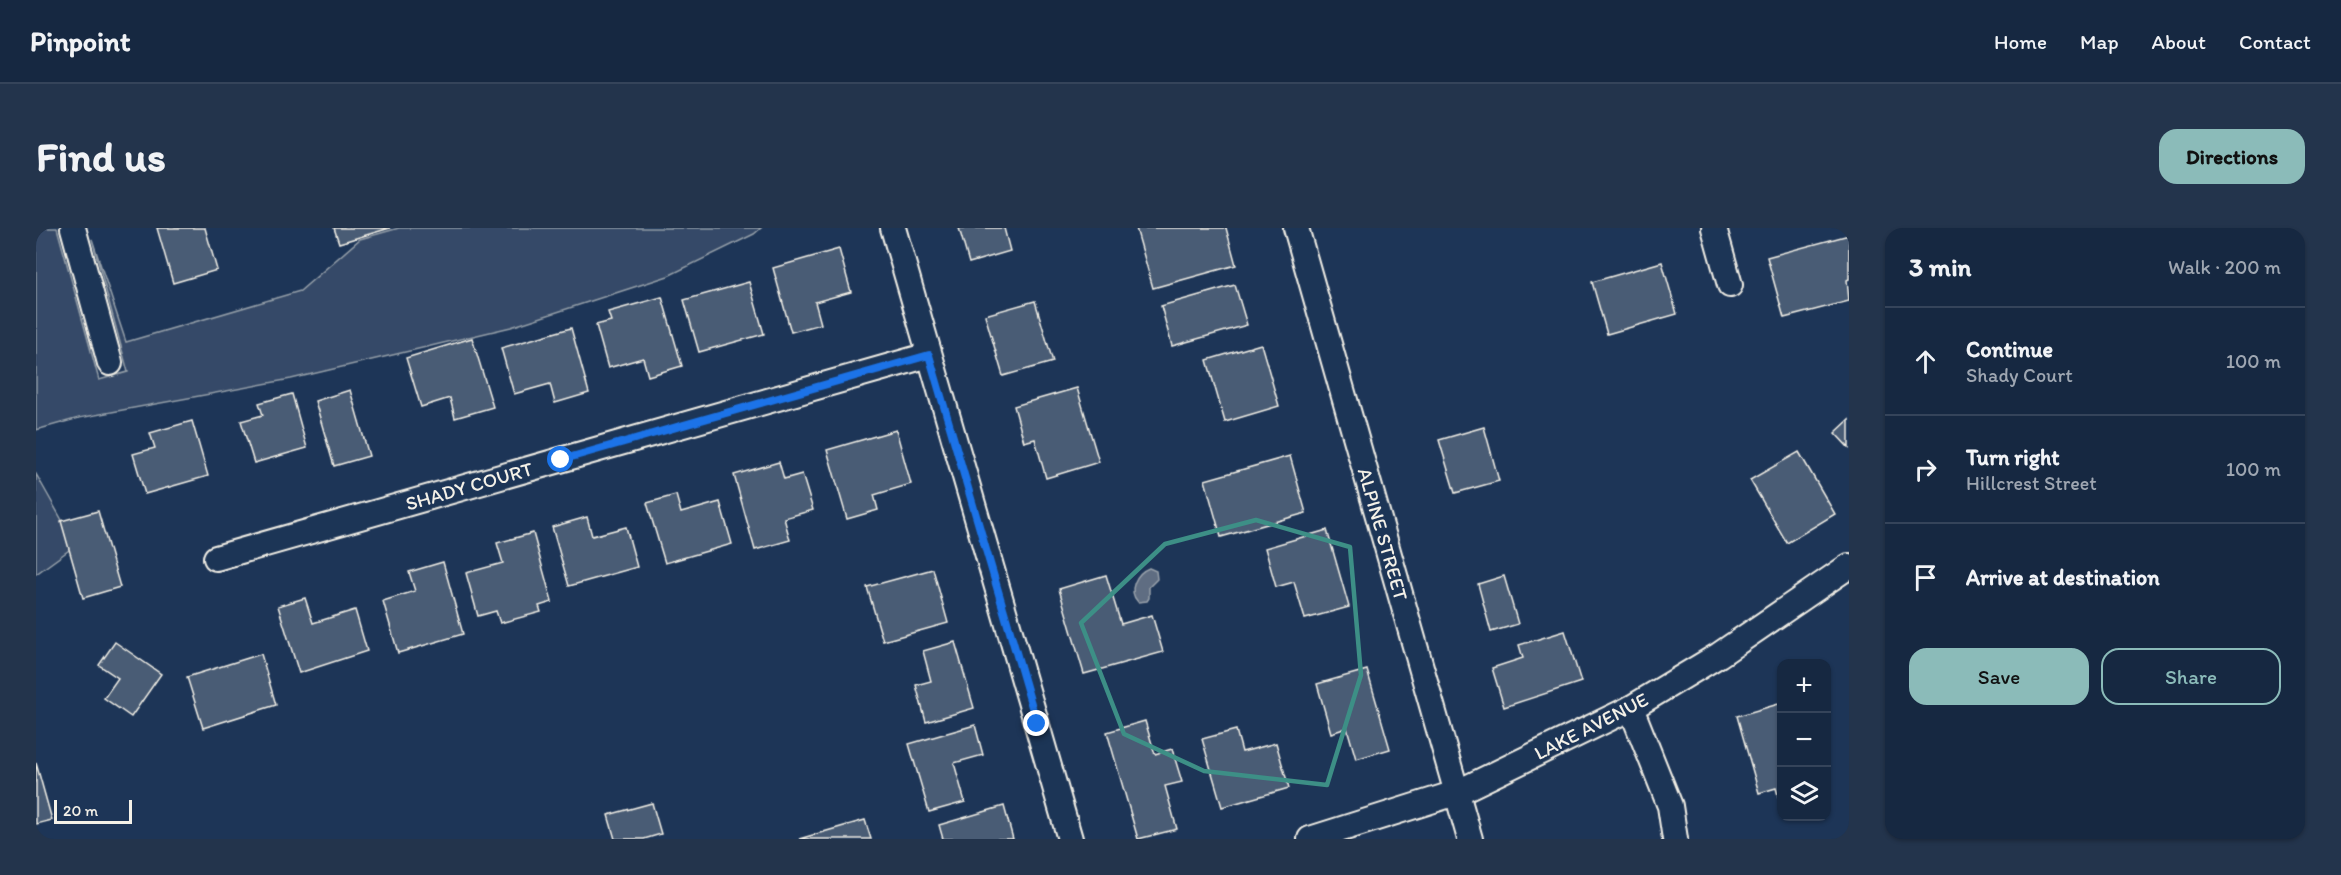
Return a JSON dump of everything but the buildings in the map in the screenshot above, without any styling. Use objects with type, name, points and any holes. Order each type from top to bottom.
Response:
[{"type":"street","points":[[73,228],[110,363]]},
{"type":"street","points":[[893,228],[1070,839]]},
{"type":"street","name":"ALPINE STREET","points":[[1296,228],[1470,839]]},
{"type":"street","points":[[1714,228],[1730,285]]},
{"type":"street","name":"SHADY COURT","points":[[216,558],[929,355]]},
{"type":"street","name":"LAKE AVENUE","points":[[1310,839],[1456,793],[1631,708],[1719,655],[1849,567]]},
{"type":"street","points":[[1631,708],[1670,806],[1675,839]]},
{"type":"highlighted area","points":[[1256,520],[1350,547],[1361,675],[1327,785],[1204,771],[1124,734],[1081,623],[1165,544]]},
{"type":"shaded area","points":[[36,228],[57,228],[99,380],[128,372],[92,239],[126,342],[300,291],[360,239],[399,228],[761,228],[754,234],[668,276],[511,327],[291,379],[79,418],[36,430]]},
{"type":"shaded area","points":[[36,474],[76,545],[36,574]]},
{"type":"shaded area","points":[[1149,568],[1156,571],[1157,579],[1149,587],[1147,601],[1138,602],[1133,593],[1134,583],[1144,570]]},
{"type":"route","points":[[561,460],[929,355],[1037,724]]}]
